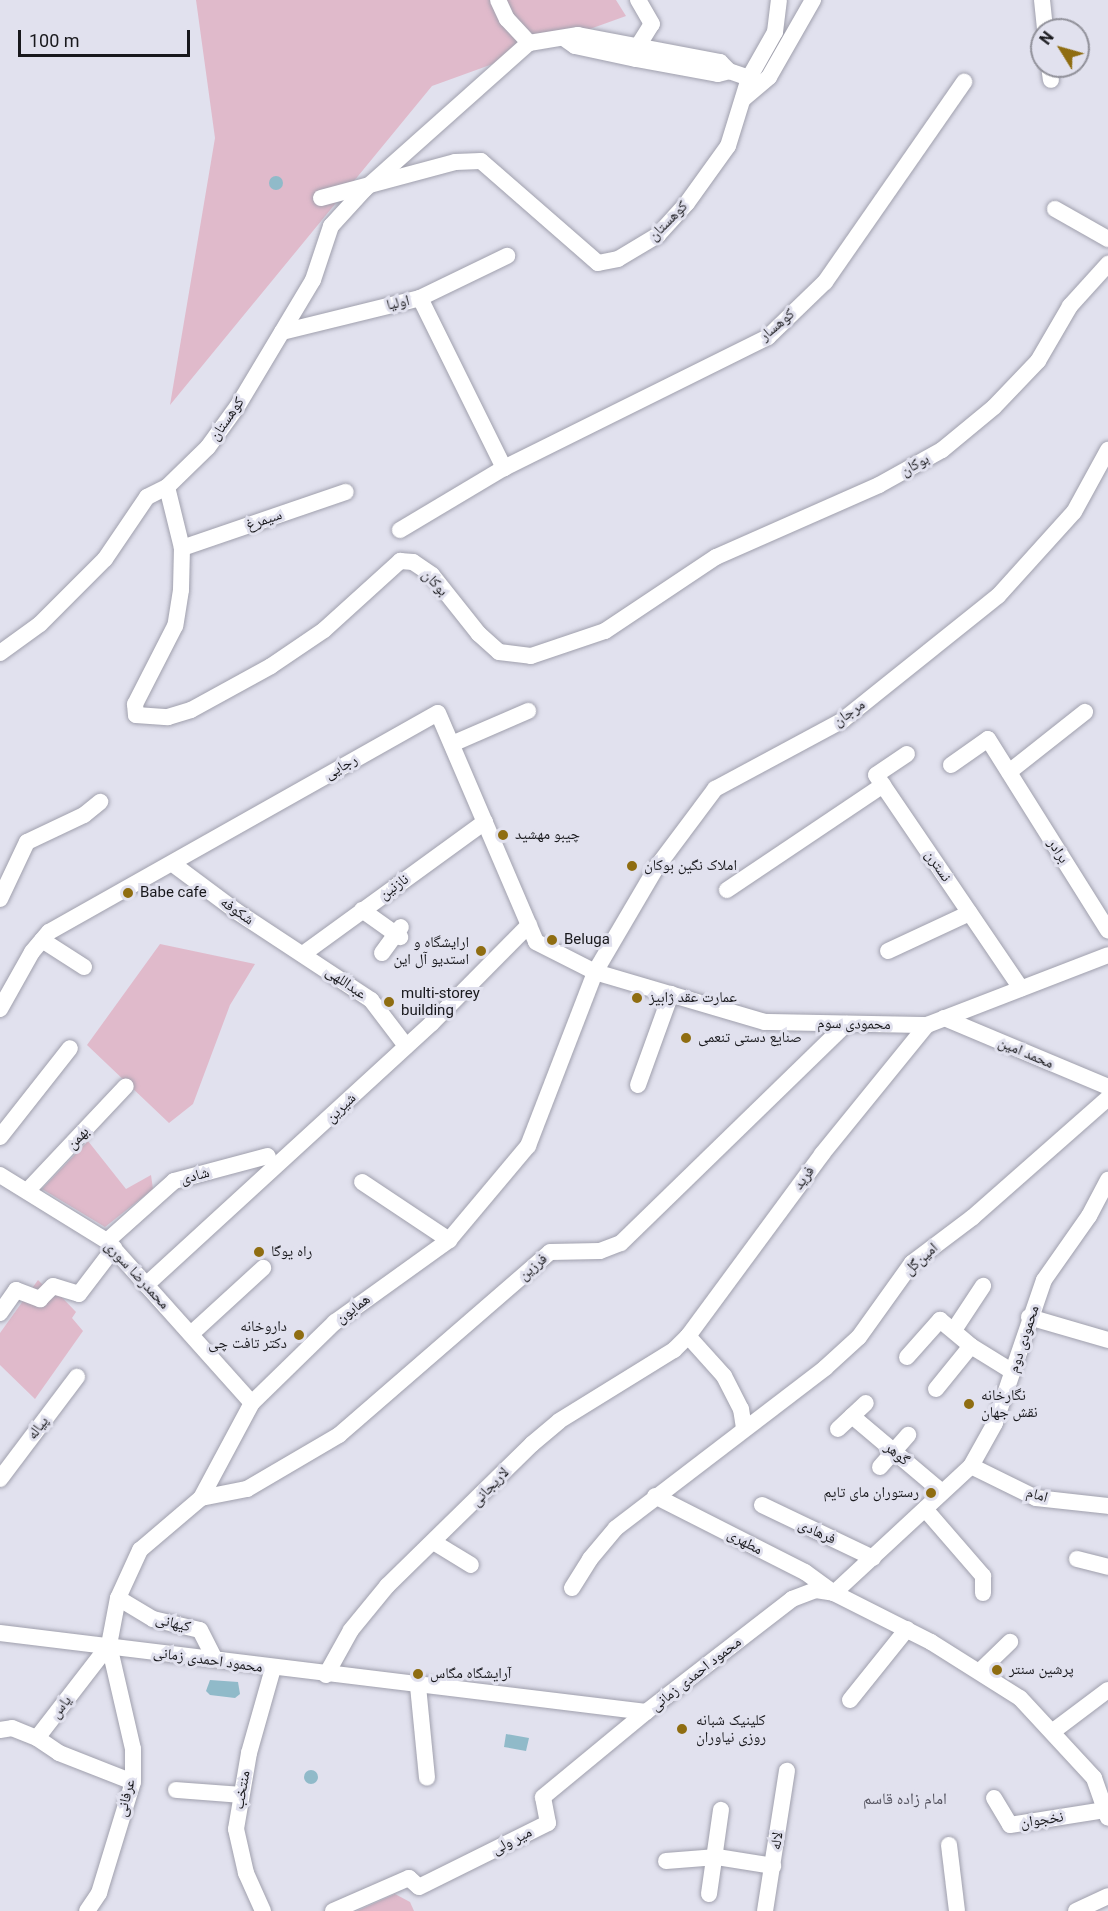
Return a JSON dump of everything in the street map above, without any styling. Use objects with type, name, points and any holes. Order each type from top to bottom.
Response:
[{"type":"street","points":[[498,0],[507,19],[529,43],[565,39],[578,35],[720,62],[729,71],[749,78]]},
{"type":"street","points":[[638,0],[652,24],[638,46]]},
{"type":"street","name":"کوهستان","points":[[321,198],[365,189],[455,162],[481,161],[590,258],[606,263],[639,249],[657,235],[687,203],[728,146],[749,78],[775,32],[779,0]]},
{"type":"street","points":[[742,100],[769,78],[813,0]]},
{"type":"street","points":[[1042,0],[1044,18]]},
{"type":"street","points":[[565,39],[575,46],[636,59],[718,74],[729,71]]},
{"type":"street","name":"کوهستان","points":[[167,486],[208,447],[282,332],[313,280],[331,226],[365,189],[529,43]]},
{"type":"street","name":"کوهسار","points":[[400,530],[504,468],[768,337],[825,282],[964,82]]},
{"type":"street","points":[[1054,209],[1108,239]]},
{"type":"street","name":"اولیا","points":[[282,332],[420,298],[507,256]]},
{"type":"street","name":"بوکان","points":[[167,486],[182,548],[175,626],[135,704],[135,715],[162,718],[191,710],[271,666],[324,630],[400,561],[413,562],[432,575],[479,634],[499,652],[531,656],[605,631],[716,557],[879,484],[942,450],[994,407],[1038,361],[1070,306],[1108,264]]},
{"type":"street","points":[[420,298],[504,468]]},
{"type":"street","name":"مرجان","points":[[595,972],[656,868],[715,789],[843,720],[998,596],[1074,512],[1108,450]]},
{"type":"street","points":[[0,653],[40,624],[105,559],[147,496],[167,486]]},
{"type":"street","name":"سیمرغ","points":[[182,548],[346,492]]},
{"type":"street","points":[[452,744],[528,711]]},
{"type":"street","points":[[1009,772],[1085,712]]},
{"type":"street","name":"رجایی","points":[[0,1009],[42,940],[438,713],[536,942],[595,972]]},
{"type":"street","name":"برادر","points":[[951,765],[988,739],[1108,930]]},
{"type":"street","points":[[727,890],[883,785],[877,773],[907,754]]},
{"type":"street","name":"نسترن","points":[[883,785],[1021,988]]},
{"type":"street","points":[[0,899],[27,842],[84,815],[100,802]]},
{"type":"street","name":"نازنین","points":[[303,954],[485,822]]},
{"type":"street","name":"شکوفه","points":[[173,864],[236,911],[303,954]]},
{"type":"street","points":[[362,910],[399,932],[382,953]]},
{"type":"street","points":[[888,951],[970,912]]},
{"type":"street","name":"شیرین","points":[[146,1285],[406,1046],[529,925]]},
{"type":"street","points":[[42,940],[84,968]]},
{"type":"street","name":"عبداللهی","points":[[303,954],[371,1000],[406,1046]]},
{"type":"street","name":"محمودی سوم","points":[[595,972],[765,1022],[927,1025],[1108,955]]},
{"type":"street","name":"همایون","points":[[109,1646],[118,1598],[140,1550],[201,1498],[252,1403],[335,1322],[449,1240],[528,1146],[595,972]]},
{"type":"street","points":[[638,1084],[671,994]]},
{"type":"street","name":"محمد امین","points":[[944,1018],[1108,1087]]},
{"type":"street","name":"فرزین","points":[[201,1498],[247,1489],[339,1435],[550,1252],[600,1251],[621,1243],[846,1024]]},
{"type":"street","name":"فرید","points":[[688,1336],[822,1154],[927,1025]]},
{"type":"street","points":[[0,1137],[70,1048]]},
{"type":"street","name":"بهمن","points":[[29,1189],[126,1086]]},
{"type":"street","name":"امین‌گل","points":[[572,1588],[590,1559],[616,1528],[825,1368],[859,1337],[912,1263],[973,1217],[1108,1098]]},
{"type":"street","name":"شادی","points":[[0,1313],[16,1290],[40,1299],[52,1286],[79,1294],[111,1244],[174,1182],[268,1156]]},
{"type":"street","name":"محمدرضا سوری","points":[[0,1175],[29,1189],[111,1244],[252,1403]]},
{"type":"street","name":"محمودی دوم","points":[[834,1593],[971,1466],[995,1423],[1029,1317],[1054,1262],[1089,1216],[1108,1180]]},
{"type":"street","points":[[362,1182],[449,1240]]},
{"type":"street","points":[[191,1334],[263,1268]]},
{"type":"street","points":[[954,1330],[983,1286]]},
{"type":"street","points":[[1029,1317],[1108,1340]]},
{"type":"street","points":[[906,1357],[936,1322],[945,1322],[970,1346],[1013,1372]]},
{"type":"street","points":[[688,1336],[724,1376],[741,1409],[744,1428]]},
{"type":"street","name":"لاریجانی","points":[[326,1675],[351,1630],[387,1586],[435,1543],[550,1429],[674,1350],[688,1336]]},
{"type":"street","points":[[936,1389],[970,1346]]},
{"type":"street","name":"پیاله","points":[[0,1479],[77,1377]]},
{"type":"street","points":[[838,1429],[866,1403]]},
{"type":"street","name":"گوهر","points":[[852,1416],[942,1492]]},
{"type":"street","points":[[880,1467],[908,1435]]},
{"type":"street","name":"امام","points":[[971,1466],[1036,1498],[1108,1506]]},
{"type":"street","name":"مطهری","points":[[655,1496],[805,1572],[834,1593]]},
{"type":"street","name":"فرهادی","points":[[762,1505],[873,1558]]},
{"type":"street","points":[[925,1509],[983,1576],[983,1593]]},
{"type":"street","points":[[435,1543],[471,1565]]},
{"type":"street","points":[[1077,1559],[1108,1567]]},
{"type":"street","name":"محمود احمدی زمانی","points":[[109,1646],[214,1658],[326,1675],[646,1712],[792,1599],[816,1590],[834,1593],[907,1629],[980,1671],[1020,1698],[1094,1778],[1107,1814]]},
{"type":"street","name":"کیهانی","points":[[118,1598],[153,1619],[200,1630],[214,1658]]},
{"type":"street","points":[[850,1700],[907,1629]]},
{"type":"street","points":[[0,1633],[109,1646]]},
{"type":"street","points":[[980,1671],[1010,1642]]},
{"type":"street","name":"یاس","points":[[37,1738],[109,1646]]},
{"type":"street","name":"عرفانی","points":[[87,1911],[99,1893],[133,1782],[133,1749],[109,1646]]},
{"type":"street","name":"منتخب","points":[[263,1911],[246,1873],[236,1829],[241,1795],[273,1668]]},
{"type":"street","points":[[418,1686],[427,1778]]},
{"type":"street","points":[[1052,1732],[1108,1690]]},
{"type":"street","name":"میر ولی","points":[[333,1911],[409,1878],[419,1887],[548,1823],[543,1797],[646,1712]]},
{"type":"street","points":[[0,1730],[12,1728],[37,1738],[59,1753],[133,1782]]},
{"type":"street","name":"لاله","points":[[765,1911],[787,1772]]},
{"type":"street","points":[[176,1790],[241,1795]]},
{"type":"street","name":"نخجوان","points":[[994,1798],[1010,1825],[1107,1814]]},
{"type":"street","points":[[709,1893],[717,1857],[721,1810]]},
{"type":"street","points":[[949,1845],[957,1911]]},
{"type":"street","points":[[666,1861],[717,1857],[773,1866]]},
{"type":"street","points":[[1076,1911],[1108,1896]]},
{"type":"shaded area","points":[[196,0],[616,0],[626,16],[432,86],[170,405],[215,138]]},
{"type":"shaded area","points":[[160,944],[255,964],[230,1005],[193,1104],[169,1123],[87,1045]]},
{"type":"shaded area","points":[[88,1141],[126,1189],[151,1175],[153,1189],[105,1227],[42,1189]]},
{"type":"shaded area","points":[[38,1280],[46,1288],[53,1288],[76,1312],[72,1318],[83,1331],[35,1399],[0,1365],[0,1333]]},
{"type":"shaded area","points":[[395,1894],[410,1902],[414,1911],[357,1911]]},
{"type":"water","points":[[276,176],[281,178],[283,183],[281,188],[276,190],[271,188],[269,183],[271,178]]},
{"type":"water","points":[[210,1680],[238,1682],[240,1694],[235,1698],[210,1695],[206,1691]]},
{"type":"water","points":[[506,1734],[529,1738],[526,1751],[504,1747]]},
{"type":"water","points":[[311,1770],[316,1772],[318,1777],[316,1782],[311,1784],[306,1782],[304,1777],[306,1772]]},
{"type":"place","name":"چیبو مهشید","points":[[503,835]]},
{"type":"place","name":"املاک نگین بوکان","points":[[632,866]]},
{"type":"place","name":"Babe cafe","points":[[128,893]]},
{"type":"place","name":"Beluga","points":[[552,940]]},
{"type":"place","name":"ارایشگاه و استدیو آل این","points":[[481,951]]},
{"type":"place","name":"عمارت عقد ژابیز","points":[[637,998]]},
{"type":"place","name":"multi-storey building","points":[[389,1002]]},
{"type":"place","name":"صنایع دستی تنعمی","points":[[686,1038]]},
{"type":"place","name":"راه یوگا","points":[[259,1252]]},
{"type":"place","name":"داروخانه دکتر تافت چی","points":[[299,1335]]},
{"type":"place","name":"نگارخانه نقش جهان","points":[[969,1404]]},
{"type":"place","name":"رستوران مای تایم","points":[[931,1493]]},
{"type":"place","name":"پرشین سنتر","points":[[997,1670]]},
{"type":"place","name":"آرایشگاه مگاس","points":[[418,1674]]},
{"type":"place","name":"کلینیک شبانه روزی نیاوران","points":[[682,1729]]},
{"type":"district","name":"امام زاده قاسم","points":[[905,1799]]}]
